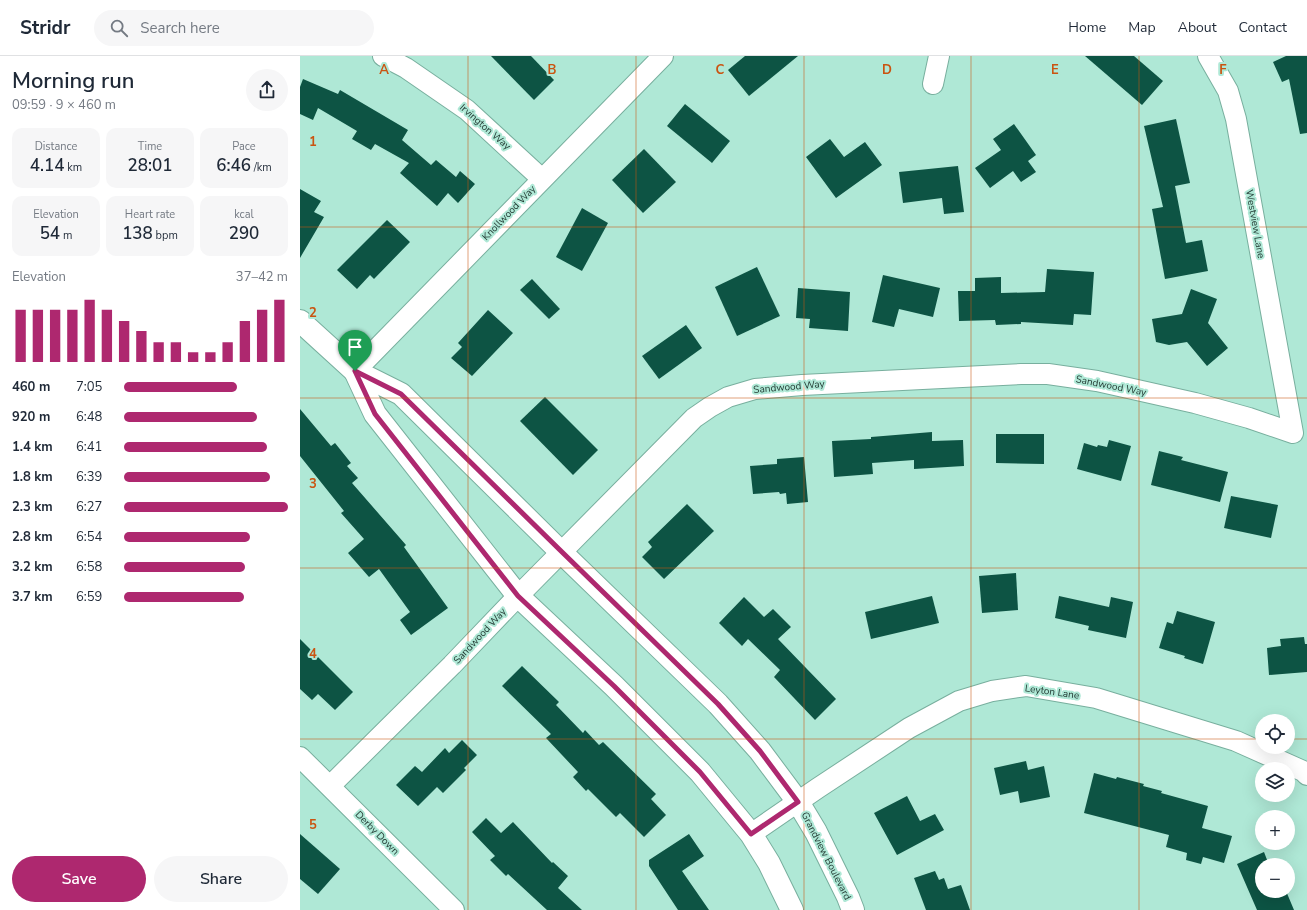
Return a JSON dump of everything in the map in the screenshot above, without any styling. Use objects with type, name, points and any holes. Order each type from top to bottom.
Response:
[{"type":"street","name":"Irvington Way","points":[[383,56],[406,68],[467,110],[542,179]]},
{"type":"street","name":"Knollwood Way","points":[[355,371],[663,56]]},
{"type":"street","points":[[933,84],[939,56]]},
{"type":"street","name":"Westview Lane","points":[[1208,56],[1228,91],[1236,119],[1286,397]]},
{"type":"street","points":[[300,321],[355,371],[375,414],[518,596],[614,686],[700,772],[751,834],[769,863],[792,910]]},
{"type":"street","name":"Grandview Boulevard","points":[[355,371],[401,394],[718,704],[760,751],[798,802],[816,832],[853,910]]},
{"type":"street","name":"Sandwood Way","points":[[330,786],[452,665],[694,418],[728,397],[755,389],[802,385],[1021,374],[1048,374],[1097,381],[1195,403],[1250,418],[1293,433],[1286,397]]},
{"type":"street","name":"Leyton Lane","points":[[751,834],[909,728],[959,701],[992,691],[1026,686],[1096,698],[1236,741],[1303,771],[1307,776]]},
{"type":"street","name":"Derby Down","points":[[300,757],[454,910]]},
{"type":"building","points":[[491,56],[531,56],[554,80],[534,100]]},
{"type":"building","points":[[745,56],[798,56],[749,96],[728,70]]},
{"type":"building","points":[[1085,56],[1134,56],[1163,81],[1142,105]]},
{"type":"building","points":[[1286,56],[1307,56],[1307,133],[1300,134],[1289,79],[1282,82],[1273,62]]},
{"type":"building","points":[[303,79],[338,94],[340,90],[408,130],[402,140],[431,165],[436,160],[456,177],[460,171],[475,184],[458,203],[448,193],[437,206],[400,173],[409,163],[375,144],[371,150],[352,139],[357,131],[318,108],[313,120],[300,114],[300,87]]},
{"type":"building","points":[[685,104],[730,141],[712,163],[667,126]]},
{"type":"building","points":[[1176,119],[1190,183],[1175,186],[1186,243],[1202,240],[1208,271],[1165,279],[1152,209],[1163,207],[1144,126]]},
{"type":"building","points":[[1014,124],[1036,155],[1028,161],[1036,172],[1021,182],[1013,171],[990,188],[975,168],[1001,150],[993,139]]},
{"type":"building","points":[[830,139],[844,157],[865,142],[882,165],[836,198],[806,157]]},
{"type":"building","points":[[644,149],[676,182],[643,213],[612,180]]},
{"type":"building","points":[[958,166],[964,212],[944,214],[942,198],[903,203],[899,172]]},
{"type":"building","points":[[300,189],[321,201],[314,212],[324,217],[300,258]]},
{"type":"building","points":[[582,208],[608,223],[582,271],[556,257]]},
{"type":"building","points":[[387,220],[410,242],[374,279],[370,275],[357,289],[337,270]]},
{"type":"building","points":[[757,267],[780,316],[737,336],[715,287]]},
{"type":"building","points":[[1047,269],[1094,272],[1091,315],[1074,314],[1073,325],[1021,322],[1021,324],[996,325],[995,320],[959,321],[958,291],[975,291],[975,278],[1001,277],[1001,293],[1045,292]]},
{"type":"building","points":[[883,275],[940,288],[933,317],[899,309],[894,327],[872,322]]},
{"type":"building","points":[[532,279],[560,309],[549,319],[520,290]]},
{"type":"building","points":[[798,288],[850,292],[848,331],[809,328],[810,319],[796,318]]},
{"type":"building","points":[[1191,289],[1217,299],[1208,323],[1228,348],[1207,366],[1187,342],[1169,345],[1156,342],[1152,319],[1182,314]]},
{"type":"building","points":[[488,310],[513,333],[472,376],[451,358],[462,347],[458,343]]},
{"type":"building","points":[[686,325],[702,348],[659,379],[642,356]]},
{"type":"building","points":[[545,397],[598,450],[573,475],[520,421]]},
{"type":"building","points":[[300,409],[331,446],[335,443],[351,463],[347,466],[358,478],[352,483],[406,545],[404,547],[448,608],[411,635],[400,620],[410,612],[379,569],[369,577],[348,553],[364,539],[341,513],[344,511],[300,456]]},
{"type":"building","points":[[932,432],[932,441],[963,440],[964,466],[914,469],[914,460],[872,463],[873,474],[834,477],[832,441],[871,439],[871,437]]},
{"type":"building","points":[[996,434],[1044,434],[1044,464],[996,463]]},
{"type":"building","points":[[1109,440],[1131,446],[1121,481],[1077,469],[1084,443],[1097,447],[1098,445],[1107,447]]},
{"type":"building","points":[[1159,451],[1183,457],[1181,460],[1228,472],[1220,502],[1151,485]]},
{"type":"building","points":[[804,457],[808,502],[787,504],[786,493],[780,494],[779,492],[753,494],[750,466],[777,464],[777,459]]},
{"type":"building","points":[[1231,496],[1278,505],[1271,538],[1224,528]]},
{"type":"building","points":[[687,504],[714,531],[664,579],[642,557],[652,547],[648,542]]},
{"type":"building","points":[[1016,573],[1018,610],[982,613],[979,576]]},
{"type":"building","points":[[932,596],[939,623],[871,639],[865,612]]},
{"type":"building","points":[[1059,596],[1109,607],[1111,597],[1133,602],[1126,638],[1088,630],[1089,626],[1055,618]]},
{"type":"building","points":[[744,597],[764,617],[773,609],[791,627],[778,639],[836,699],[815,720],[774,677],[780,670],[748,639],[742,646],[719,623]]},
{"type":"building","points":[[1177,611],[1215,622],[1203,664],[1184,658],[1185,656],[1159,648],[1167,622],[1173,624]]},
{"type":"building","points":[[1304,637],[1305,644],[1307,644],[1307,672],[1269,675],[1267,648],[1281,646],[1280,639]]},
{"type":"building","points":[[300,639],[353,692],[335,710],[318,694],[312,700],[300,689]]},
{"type":"building","points":[[522,666],[559,702],[556,705],[583,733],[585,730],[599,745],[603,742],[656,794],[651,799],[666,815],[644,837],[620,813],[616,817],[588,789],[586,791],[573,777],[578,772],[546,738],[551,734],[502,686]]},
{"type":"building","points":[[462,740],[477,755],[464,768],[466,770],[443,793],[437,787],[418,806],[396,785],[415,766],[422,772],[445,748],[449,753]]},
{"type":"building","points":[[1026,761],[1028,770],[1044,766],[1050,797],[1020,803],[1018,791],[1000,795],[994,768]]},
{"type":"building","points":[[1094,773],[1144,784],[1143,786],[1162,791],[1161,793],[1208,806],[1202,828],[1232,836],[1224,863],[1203,857],[1201,864],[1186,860],[1187,853],[1166,847],[1169,835],[1084,813]]},
{"type":"building","points":[[907,796],[920,821],[935,814],[944,830],[897,855],[874,813]]},
{"type":"building","points":[[486,818],[501,833],[513,822],[552,863],[553,862],[568,876],[558,888],[582,910],[547,910],[508,874],[506,876],[490,860],[495,856],[472,832]]},
{"type":"building","points":[[300,834],[340,869],[318,894],[300,879]]},
{"type":"building","points":[[689,834],[704,856],[682,871],[709,910],[678,910],[649,866],[649,860]]},
{"type":"building","points":[[1264,852],[1266,858],[1255,858],[1255,898],[1289,898],[1294,910],[1257,910],[1237,864]]},
{"type":"building","points":[[935,871],[939,880],[944,878],[948,889],[961,885],[970,910],[926,910],[914,878]]},
{"type":"route","points":[[355,371],[401,394],[718,704],[760,751],[798,802],[751,834],[700,772],[614,686],[518,596],[375,414],[355,371]]}]
